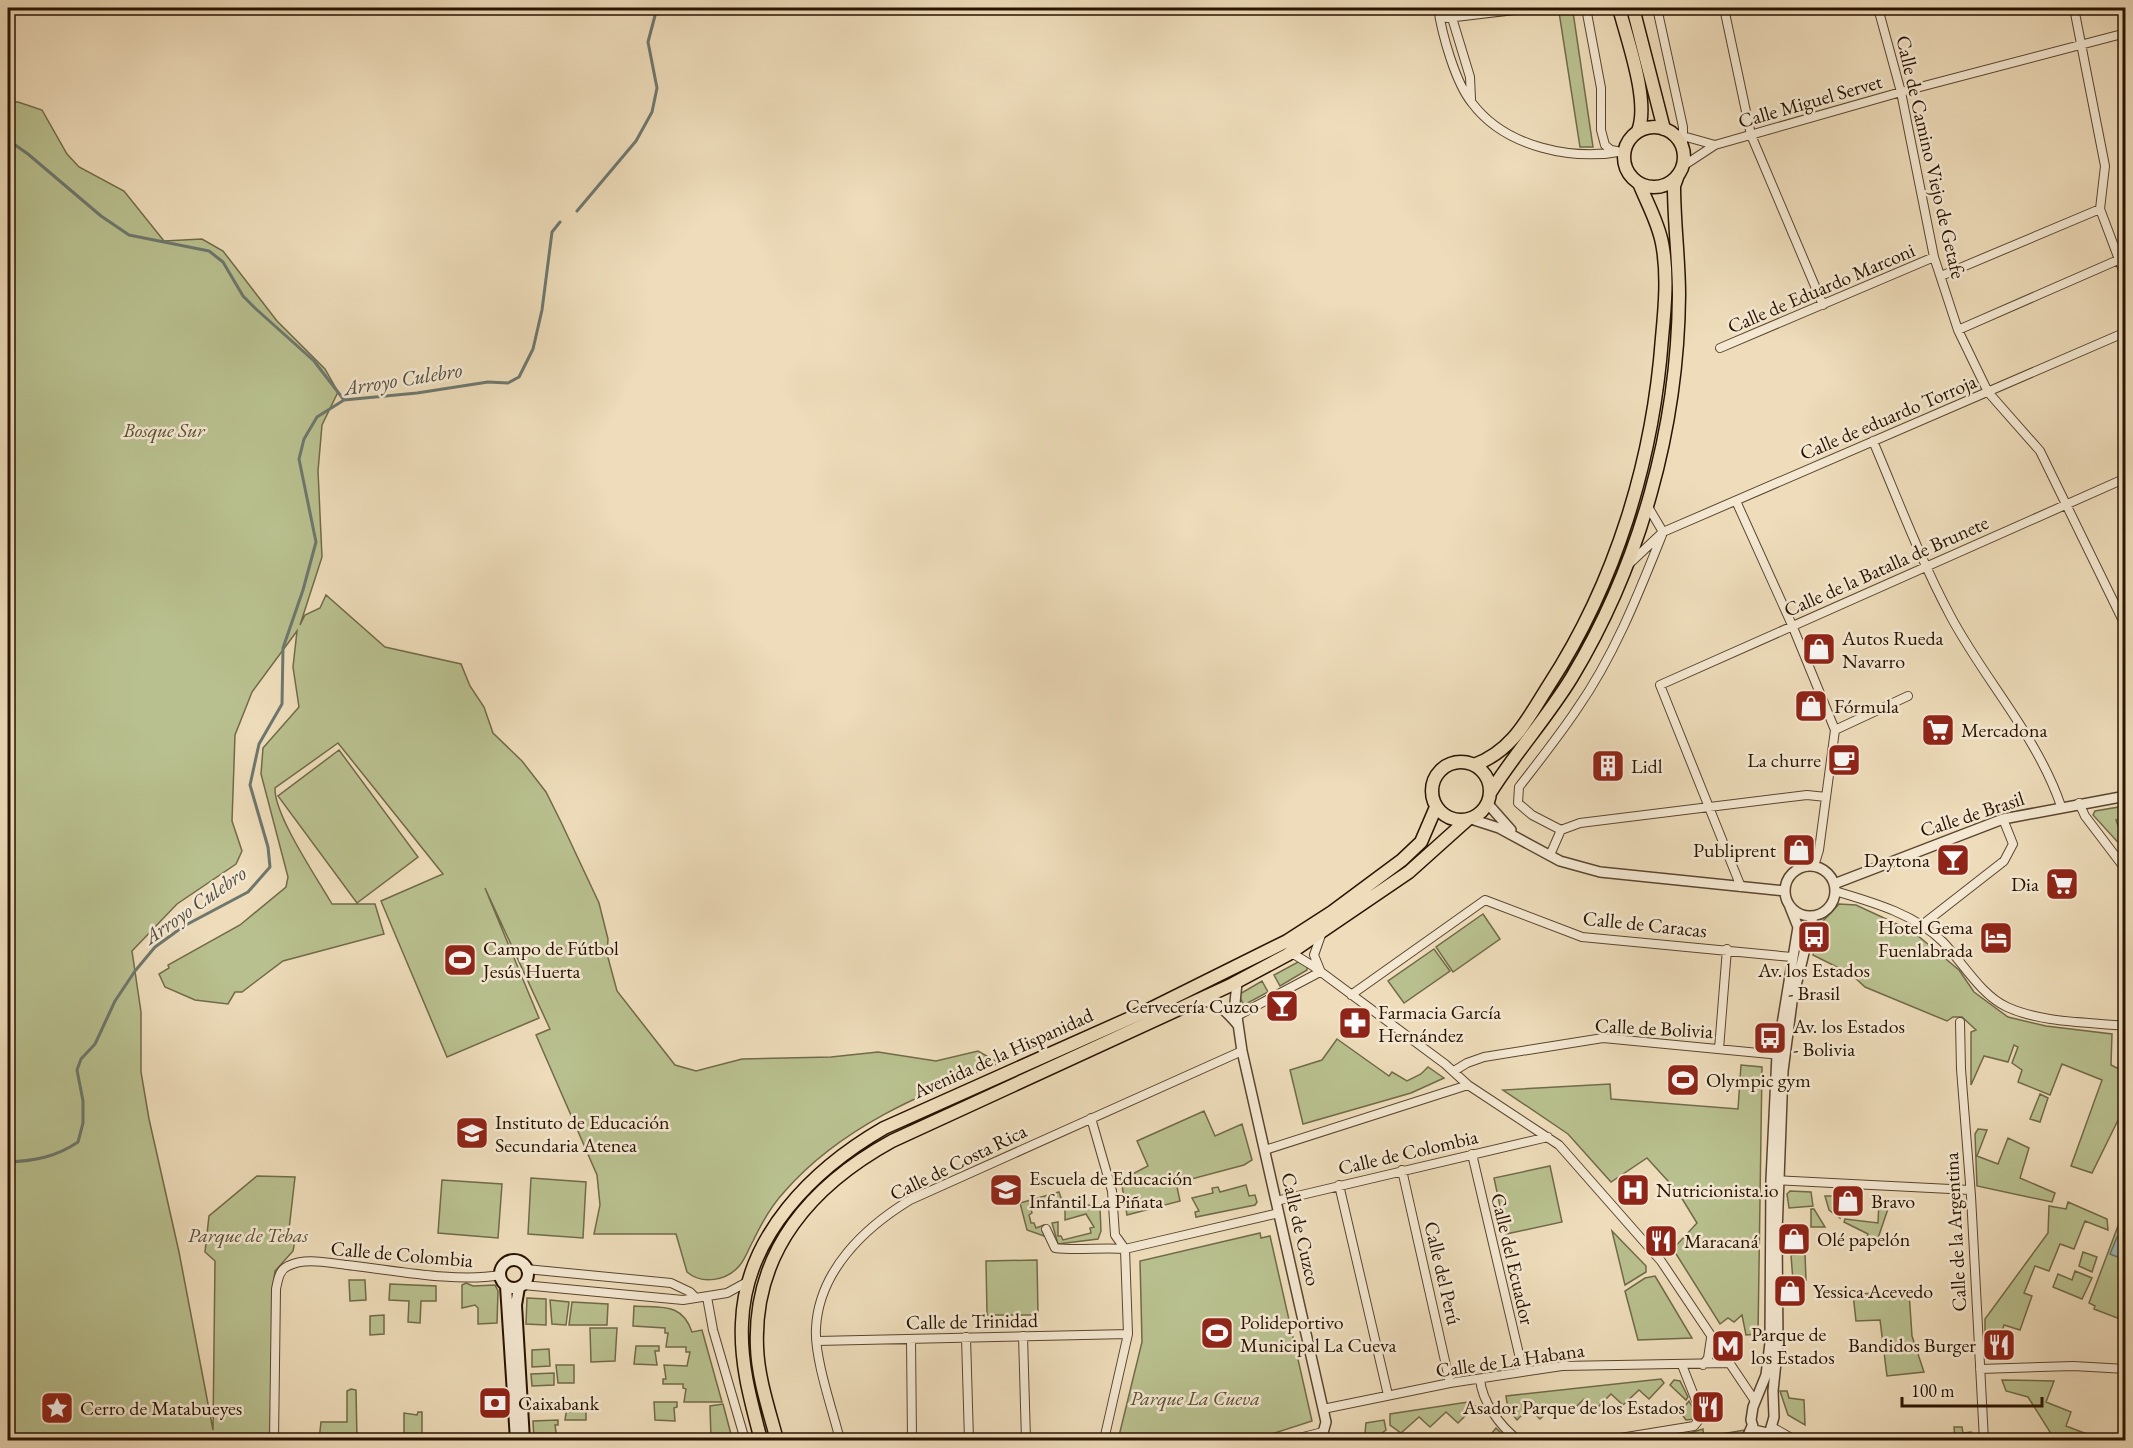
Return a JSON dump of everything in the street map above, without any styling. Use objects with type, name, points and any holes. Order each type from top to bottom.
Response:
[{"type":"main road","points":[[1618,8],[1635,72],[1643,120],[1638,131],[1629,140],[1625,151],[1625,164],[1630,175],[1639,183],[1653,187],[1667,184],[1680,171]]},
{"type":"main road","points":[[1633,8],[1677,134],[1680,171],[1674,186],[1679,296],[1676,349],[1662,444],[1647,504],[1626,566],[1610,607],[1571,678],[1481,813],[1469,820],[1449,819],[1436,807],[1431,789],[1439,772],[1455,762],[1474,765],[1493,758],[1508,746],[1566,659],[1598,594],[1633,501],[1655,399],[1665,294],[1662,243],[1639,183]]},
{"type":"main road","points":[[1638,131],[1647,128],[1677,134]]},
{"type":"main road","points":[[1474,765],[1486,776],[1489,798]]},
{"type":"main road","name":"Avenida de la Hispanidad","points":[[761,1440],[749,1394],[743,1355],[743,1306],[749,1281],[763,1246],[795,1199],[831,1162],[884,1128],[1226,973],[1296,936],[1366,888],[1421,842],[1436,807]]},
{"type":"main road","name":"Avenida de la Hispanidad","points":[[777,1440],[757,1349],[757,1325],[763,1288],[774,1256],[792,1226],[818,1193],[849,1166],[891,1141],[1200,1000],[1287,955],[1321,935],[1409,872],[1469,820]]},
{"type":"main road","points":[[516,1440],[506,1286],[500,1275],[502,1268],[509,1261],[519,1262],[526,1269],[527,1279],[521,1286],[516,1305],[524,1440]]},
{"type":"main road","points":[[506,1286],[521,1286]]},
{"type":"street","points":[[1438,8],[1439,19],[1457,73],[1472,104],[1497,126],[1521,140],[1554,151],[1593,156],[1625,151]]},
{"type":"street","points":[[1449,8],[1450,18],[1470,77],[1472,104]]},
{"type":"street","points":[[1439,19],[1531,8]]},
{"type":"street","points":[[1586,8],[1601,88],[1601,130],[1605,145],[1611,150],[1625,151]]},
{"type":"street","points":[[1657,8],[1677,134],[1715,145]]},
{"type":"street","points":[[1724,8],[1751,135],[1822,305]]},
{"type":"street","name":"Calle de Camino Viejo de Getafe","points":[[1878,8],[1901,92],[1934,257],[1958,330],[1988,392],[2040,451],[2124,621]]},
{"type":"street","points":[[2074,8],[2105,166],[2100,209],[2126,278]]},
{"type":"street","name":"Calle Miguel Servet","points":[[1680,171],[1715,145],[1901,92],[2126,33]]},
{"type":"street","points":[[1941,276],[2100,209]]},
{"type":"street","name":"Calle de Eduardo Marconi","points":[[1720,348],[1934,257]]},
{"type":"street","points":[[1958,330],[2118,260]]},
{"type":"street","name":"Calle de eduardo Torroja","points":[[1626,566],[1663,532],[2126,332]]},
{"type":"street","points":[[1873,441],[1950,616],[1982,671],[2027,732],[2054,785],[2061,806]]},
{"type":"street","name":"Calle de la Batalla de Brunete","points":[[1708,806],[1706,795],[1660,686],[1792,625],[2126,478]]},
{"type":"street","points":[[1736,501],[1792,625],[1835,730],[1819,850],[1814,866]]},
{"type":"street","points":[[1561,830],[1532,815],[1518,803],[1519,787],[1578,708],[1608,657],[1636,600],[1663,532],[1647,504]]},
{"type":"street","points":[[1835,730],[1908,696]]},
{"type":"street","points":[[1550,855],[1561,830],[1580,823],[1807,795],[1826,797]]},
{"type":"street","name":"Calle de Brasil","points":[[1835,887],[2003,819],[2061,806],[2126,796]]},
{"type":"street","points":[[1489,798],[1521,840]]},
{"type":"street","points":[[2079,803],[2085,816],[2126,870]]},
{"type":"street","points":[[1708,806],[1741,887]]},
{"type":"street","points":[[1922,925],[2004,861],[2013,844],[2003,819]]},
{"type":"street","points":[[1469,820],[1499,828],[1566,863],[1600,872],[1785,891]]},
{"type":"street","points":[[1746,1440],[1752,1426],[1757,1398],[1766,1375],[1770,1343],[1781,1055],[1797,927],[1790,907],[1785,891],[1785,884],[1793,872],[1799,868],[1814,866],[1827,872],[1835,887],[1834,898],[1826,910],[1813,916],[1797,912],[1790,907]]},
{"type":"street","points":[[1835,887],[1922,925],[1941,941],[1990,995],[2009,1008],[2046,1017],[2126,1026]]},
{"type":"street","name":"Calle de Caracas","points":[[1352,995],[1485,900],[1582,937],[1727,949],[1792,957]]},
{"type":"street","points":[[1781,1055],[1813,916]]},
{"type":"street","points":[[1320,972],[1314,955],[1321,935]]},
{"type":"street","points":[[1719,1048],[1727,949]]},
{"type":"street","points":[[1287,955],[1300,957],[1454,1071],[1468,1085],[1548,1137],[1606,1197],[1661,1261],[1728,1363],[1757,1398]]},
{"type":"street","points":[[1200,1000],[1213,1001],[1238,1020],[1320,972]]},
{"type":"street","name":"Calle de Cuzco","points":[[1237,982],[1235,1004],[1242,1051],[1326,1422],[1322,1436]]},
{"type":"street","name":"Calle de la Argentina","points":[[1960,1022],[1984,1440]]},
{"type":"street","name":"Calle de Bolivia","points":[[1454,1071],[1484,1057],[1603,1038],[1781,1055]]},
{"type":"street","name":"Calle de Costa Rica","points":[[840,1440],[816,1328],[830,1277],[856,1241],[892,1211],[932,1190],[1242,1051]]},
{"type":"street","points":[[1264,1150],[1468,1085]]},
{"type":"street","points":[[1091,1118],[1112,1191],[1115,1235],[1125,1249],[1128,1334],[1104,1440]]},
{"type":"street","name":"Calle de Colombia","points":[[1276,1201],[1548,1137]]},
{"type":"street","name":"Calle del Ecuador","points":[[1472,1154],[1523,1371]]},
{"type":"street","name":"Calle del Perú","points":[[1402,1170],[1450,1383]]},
{"type":"street","points":[[1775,1180],[1970,1190]]},
{"type":"street","points":[[1758,1440],[1770,1430],[1778,1343],[1775,1180]]},
{"type":"street","points":[[1339,1185],[1388,1395]]},
{"type":"street","points":[[1046,1229],[1054,1248],[1073,1251],[1107,1247],[1125,1249],[1279,1213]]},
{"type":"street","name":"Calle de Colombia","points":[[274,1440],[276,1289],[282,1269],[300,1262],[454,1276],[486,1278],[500,1275]]},
{"type":"street","points":[[526,1269],[671,1283],[695,1297]]},
{"type":"street","points":[[521,1286],[683,1300],[727,1293],[749,1281]]},
{"type":"street","points":[[707,1297],[713,1330],[745,1440]]},
{"type":"street","name":"Calle de Trinidad","points":[[817,1341],[1128,1334]]},
{"type":"street","points":[[1023,1336],[1026,1440]]},
{"type":"street","points":[[966,1337],[969,1440]]},
{"type":"street","points":[[1703,1365],[1708,1358],[1711,1337]]},
{"type":"street","points":[[910,1339],[912,1440]]},
{"type":"street","name":"Calle de La Habana","points":[[1323,1409],[1450,1383],[1523,1371],[1598,1364],[1703,1365],[1728,1363]]},
{"type":"street","points":[[1608,1440],[1694,1426],[1699,1423],[1702,1416],[1682,1365]]},
{"type":"street","points":[[1980,1370],[2073,1366],[2126,1369]]},
{"type":"street","points":[[1480,1379],[1481,1389],[1495,1415],[1518,1440]]},
{"type":"street","points":[[1757,1398],[1767,1394],[1773,1401]]},
{"type":"street","points":[[1752,1426],[1758,1432],[1770,1430],[1795,1440]]},
{"type":"street","points":[[1291,1440],[1322,1436]]},
{"type":"green space","points":[[1559,12],[1573,12],[1593,147],[1580,147]]},
{"type":"green space","name":"Bosque Sur","points":[[8,102],[18,102],[42,110],[67,154],[79,167],[124,191],[164,241],[202,239],[223,251],[277,321],[325,369],[338,392],[322,425],[318,471],[322,557],[300,625],[305,615],[320,608],[326,595],[385,647],[461,664],[470,686],[484,707],[493,733],[522,761],[546,792],[561,822],[599,903],[608,939],[607,954],[617,991],[675,1065],[696,1071],[742,1059],[831,1057],[878,1052],[936,1061],[978,1051],[999,1063],[912,1100],[831,1148],[807,1168],[780,1196],[763,1221],[742,1263],[721,1278],[700,1279],[687,1272],[676,1234],[594,1234],[600,1205],[597,1175],[536,1035],[550,1029],[485,888],[539,1018],[447,1057],[381,901],[443,874],[338,743],[275,788],[277,800],[289,830],[332,904],[375,904],[384,934],[283,961],[242,992],[235,992],[228,1004],[195,1000],[165,987],[159,974],[169,968],[168,965],[240,925],[286,887],[288,877],[261,774],[263,748],[299,707],[293,667],[297,631],[252,692],[235,735],[232,821],[242,851],[236,864],[177,904],[132,951],[141,1012],[141,1072],[213,1430],[215,1261],[205,1252],[209,1216],[257,1176],[295,1177],[288,1238],[295,1241],[293,1251],[275,1271],[273,1287],[271,1440],[8,1440]]},
{"type":"green space","points":[[339,750],[418,857],[357,903],[278,796]]},
{"type":"green space","points":[[2125,806],[2125,817],[2116,820],[2125,844],[2124,849],[2093,815],[2095,811]]},
{"type":"green space","points":[[1839,904],[1856,905],[1912,931],[1959,970],[1974,992],[2008,1017],[2046,1026],[2112,1034],[2111,1065],[2125,1072],[2125,1123],[2119,1121],[2123,1110],[2092,1173],[2071,1166],[2102,1080],[2062,1064],[2050,1095],[2018,1082],[2022,1070],[2012,1063],[2018,1047],[2014,1045],[2008,1062],[1984,1056],[1971,1085],[1971,1032],[1976,1030],[1962,1017],[1953,1017],[1947,1021],[1865,987],[1851,974],[1813,955],[1823,921]]},
{"type":"green space","points":[[1483,914],[1500,939],[1453,972],[1436,947]]},
{"type":"green space","points":[[1434,949],[1450,971],[1404,1003],[1388,981]]},
{"type":"green space","points":[[1298,962],[1307,965],[1307,970],[1280,986],[1274,975]]},
{"type":"green space","points":[[1262,981],[1268,992],[1244,1005],[1238,995]]},
{"type":"green space","points":[[1337,1039],[1389,1076],[1392,1072],[1407,1081],[1421,1074],[1428,1067],[1444,1078],[1411,1093],[1303,1124],[1290,1070],[1322,1060]]},
{"type":"green space","name":"Parque de los Estados","points":[[1741,1065],[1762,1067],[1758,1334],[1746,1335],[1742,1315],[1734,1322],[1728,1318],[1720,1324],[1673,1249],[1697,1223],[1678,1192],[1647,1158],[1611,1182],[1568,1134],[1503,1090],[1610,1084],[1611,1099],[1738,1109]]},
{"type":"green space","points":[[2040,1094],[2048,1098],[2040,1122],[2030,1119]]},
{"type":"green space","points":[[1204,1111],[1215,1136],[1242,1124],[1252,1160],[1244,1165],[1180,1182],[1180,1186],[1177,1187],[1180,1201],[1127,1215],[1121,1180],[1148,1166],[1137,1141]]},
{"type":"green space","points":[[1978,1129],[1987,1130],[1977,1156],[1998,1164],[2008,1138],[2029,1148],[2020,1178],[2055,1193],[2052,1202],[1977,1186],[1975,1134]]},
{"type":"green space","points":[[1550,1166],[1562,1222],[1506,1234],[1494,1178]]},
{"type":"green space","points":[[531,1178],[586,1182],[583,1238],[528,1234]]},
{"type":"green space","points":[[442,1180],[502,1184],[498,1238],[438,1233]]},
{"type":"green space","points":[[1246,1185],[1249,1196],[1255,1195],[1257,1202],[1255,1205],[1196,1217],[1195,1212],[1199,1211],[1192,1198],[1213,1193],[1212,1188],[1218,1187],[1220,1192]]},
{"type":"green space","points":[[1790,1191],[1811,1192],[1813,1206],[1789,1208],[1787,1194]]},
{"type":"green space","points":[[1059,1192],[1061,1198],[1100,1208],[1101,1231],[1098,1239],[1058,1244],[1052,1223],[1058,1222],[1058,1236],[1061,1236],[1063,1240],[1091,1233],[1090,1228],[1094,1227],[1086,1214],[1065,1220],[1065,1206],[1061,1206],[1060,1201],[1031,1209],[1032,1213],[1029,1215],[1031,1223],[1034,1223],[1036,1228],[1044,1225],[1047,1237],[1027,1230],[1020,1203]]},
{"type":"green space","points":[[1825,1196],[1841,1196],[1840,1218],[1829,1210]]},
{"type":"green space","points":[[1879,1200],[1891,1200],[1876,1244],[1866,1240],[1868,1234],[1844,1222],[1845,1219],[1878,1223]]},
{"type":"green space","points":[[2068,1202],[2107,1219],[2108,1230],[2085,1221],[2074,1249],[2060,1244],[2049,1271],[2035,1266],[2024,1293],[2032,1296],[2020,1330],[2004,1325],[1995,1354],[1985,1356],[1985,1319],[2048,1233],[2049,1206],[2066,1209]]},
{"type":"green space","points":[[1811,1209],[1814,1209],[1825,1227],[1811,1227]]},
{"type":"green space","points":[[2124,1210],[2126,1211],[2125,1321],[2094,1309],[2095,1306],[2089,1303]]},
{"type":"green space","points":[[1612,1231],[1646,1266],[1646,1272],[1625,1285]]},
{"type":"green space","name":"Polideportivo Municipal La Cueva","points":[[1260,1233],[1261,1238],[1270,1236],[1312,1421],[1262,1437],[1235,1440],[1118,1440],[1142,1342],[1140,1261]]},
{"type":"green space","points":[[2083,1252],[2097,1257],[2092,1272],[2079,1266]]},
{"type":"green space","points":[[1805,1254],[1806,1280],[1793,1281],[1791,1255]]},
{"type":"green space","points":[[1037,1260],[1038,1315],[987,1315],[986,1261]]},
{"type":"green space","points":[[2075,1271],[2092,1278],[2082,1299],[2053,1287],[2058,1274],[2072,1280]]},
{"type":"green space","points":[[1655,1276],[1692,1338],[1638,1340],[1625,1291],[1645,1278]]},
{"type":"green space","points":[[349,1280],[365,1280],[366,1300],[350,1301]]},
{"type":"green space","points":[[466,1283],[473,1286],[495,1285],[498,1291],[497,1323],[478,1324],[478,1308],[475,1305],[462,1308],[462,1285]]},
{"type":"green space","points":[[390,1284],[436,1286],[436,1301],[421,1301],[420,1323],[408,1322],[409,1301],[389,1300]]},
{"type":"green space","points":[[1909,1292],[1912,1336],[1924,1372],[1887,1376],[1880,1320],[1856,1321],[1853,1294]]},
{"type":"green space","points":[[527,1298],[546,1299],[546,1325],[526,1324]]},
{"type":"green space","points":[[550,1300],[569,1302],[566,1325],[552,1324]]},
{"type":"green space","points":[[572,1302],[608,1304],[607,1325],[569,1325]]},
{"type":"green space","points":[[634,1306],[669,1308],[683,1316],[692,1332],[702,1330],[722,1402],[684,1402],[686,1389],[683,1388],[683,1384],[663,1384],[663,1379],[666,1379],[664,1365],[687,1366],[690,1352],[686,1352],[686,1347],[666,1347],[668,1333],[665,1333],[665,1328],[633,1326]]},
{"type":"green space","points":[[384,1315],[384,1334],[370,1335],[370,1316]]},
{"type":"green space","points":[[590,1328],[617,1328],[615,1361],[591,1362]]},
{"type":"green space","points":[[636,1346],[659,1346],[659,1351],[655,1351],[657,1365],[634,1364]]},
{"type":"green space","points":[[549,1349],[550,1366],[532,1367],[532,1350]]},
{"type":"green space","points":[[556,1365],[574,1365],[574,1383],[558,1383]]},
{"type":"green space","points":[[554,1373],[554,1385],[532,1386],[531,1374]]},
{"type":"green space","points":[[1661,1379],[1664,1383],[1649,1399],[1639,1390],[1623,1405],[1611,1394],[1595,1410],[1584,1399],[1568,1415],[1556,1404],[1540,1419],[1529,1408],[1517,1420],[1508,1409],[1506,1396]]},
{"type":"green space","points":[[1674,1380],[1680,1381],[1688,1397],[1686,1400],[1670,1385]]},
{"type":"green space","points":[[2002,1380],[2054,1381],[2046,1402],[2071,1412],[2066,1426],[2092,1436],[2090,1440],[2055,1440],[2028,1397],[2006,1391]]},
{"type":"green space","points":[[356,1390],[357,1440],[319,1440],[321,1422],[347,1422],[347,1391]]},
{"type":"green space","points":[[1780,1391],[1787,1391],[1789,1398],[1804,1400],[1805,1425],[1788,1415]]},
{"type":"green space","points":[[1689,1401],[1695,1412],[1694,1419],[1686,1420],[1680,1412]]},
{"type":"green space","points":[[564,1402],[586,1402],[586,1420],[565,1420],[567,1407],[564,1406]]},
{"type":"green space","points":[[654,1402],[677,1402],[677,1407],[674,1408],[675,1421],[655,1420]]},
{"type":"green space","points":[[1468,1402],[1475,1406],[1458,1423],[1446,1412],[1430,1427],[1419,1417],[1401,1433],[1390,1425],[1390,1414]]},
{"type":"green space","points":[[723,1404],[732,1438],[711,1439],[710,1406]]},
{"type":"green space","points":[[418,1412],[422,1412],[422,1435],[404,1435],[404,1413],[417,1415]]},
{"type":"green space","points":[[558,1420],[558,1425],[555,1425],[557,1439],[572,1440],[534,1440],[533,1421]]},
{"type":"green space","points":[[1384,1420],[1386,1430],[1373,1440],[1365,1433],[1366,1423]]},
{"type":"green space","points":[[1954,1427],[1962,1427],[1963,1433],[1971,1432],[1972,1440],[1955,1440]]},
{"type":"green space","points":[[1496,1428],[1508,1440],[1486,1440]]},
{"type":"green space","points":[[1703,1429],[1704,1437],[1745,1430],[1741,1440],[1647,1440],[1680,1436]]},
{"type":"water","points":[[2117,1237],[2125,1240],[2125,1260],[2110,1254]]},
{"type":"waterway","name":"Arroyo Culebro","points":[[577,211],[636,141],[652,112],[657,88],[648,42],[657,8]]},
{"type":"waterway","points":[[8,140],[28,154],[101,216],[129,235],[209,251],[223,262],[243,296],[314,361],[344,400]]},
{"type":"waterway","name":"Arroyo Culebro","points":[[8,1162],[44,1157],[78,1142],[83,1123],[83,1101],[77,1070],[81,1059],[95,1044],[115,1001],[135,971],[155,947],[184,926],[248,892],[270,867],[268,847],[250,785],[259,744],[282,704],[283,648],[303,590],[316,542],[299,459],[304,439],[317,417],[344,400],[417,393],[488,382],[508,383],[519,377],[533,349],[542,310],[552,232],[560,222]]},
{"type":"place","name":"Autos Rueda Navarro","points":[[1819,649]]},
{"type":"place","name":"Fórmula","points":[[1811,706]]},
{"type":"place","name":"Mercadona","points":[[1938,730]]},
{"type":"place","name":"La churre","points":[[1844,760]]},
{"type":"place","name":"Lidl","points":[[1608,766]]},
{"type":"place","name":"Publiprent","points":[[1799,850]]},
{"type":"place","name":"Daytona","points":[[1953,860]]},
{"type":"place","name":"Dia","points":[[2062,884]]},
{"type":"place","name":"Av. los Estados - Brasil","points":[[1814,937]]},
{"type":"place","name":"Hotel Gema Fuenlabrada","points":[[1996,938]]},
{"type":"place","name":"Campo de Fútbol Jesús Huerta","points":[[460,960]]},
{"type":"place","name":"Cervecería Cuzco","points":[[1282,1006]]},
{"type":"place","name":"Farmacia García Hernández","points":[[1355,1023]]},
{"type":"place","name":"Av. los Estados - Bolivia","points":[[1770,1038]]},
{"type":"place","name":"Olympic gym","points":[[1683,1080]]},
{"type":"place","name":"Instituto de Educación Secundaria Atenea","points":[[472,1133]]},
{"type":"place","name":"Escuela de Educación Infantil La Piñata","points":[[1006,1190]]},
{"type":"place","name":"Nutricionista.io","points":[[1633,1190]]},
{"type":"place","name":"Bravo","points":[[1848,1201]]},
{"type":"place","name":"Olé papelón","points":[[1794,1239]]},
{"type":"place","name":"Maracaná","points":[[1661,1241]]},
{"type":"place","name":"Yessica Acevedo","points":[[1790,1291]]},
{"type":"place","name":"Polideportivo Municipal La Cueva","points":[[1217,1333]]},
{"type":"place","name":"Bandidos Burger","points":[[1999,1345]]},
{"type":"place","name":"Parque de los Estados","points":[[1728,1346]]},
{"type":"place","name":"Caixabank","points":[[495,1403]]},
{"type":"place","name":"Asador Parque de los Estados","points":[[1708,1407]]},
{"type":"place","name":"Cerro de Matabueyes","points":[[57,1408]]},
{"type":"park label","name":"Parque de Tebas","points":[[248,1235]]},
{"type":"park label","name":"Parque La Cueva","points":[[1195,1398]]}]
